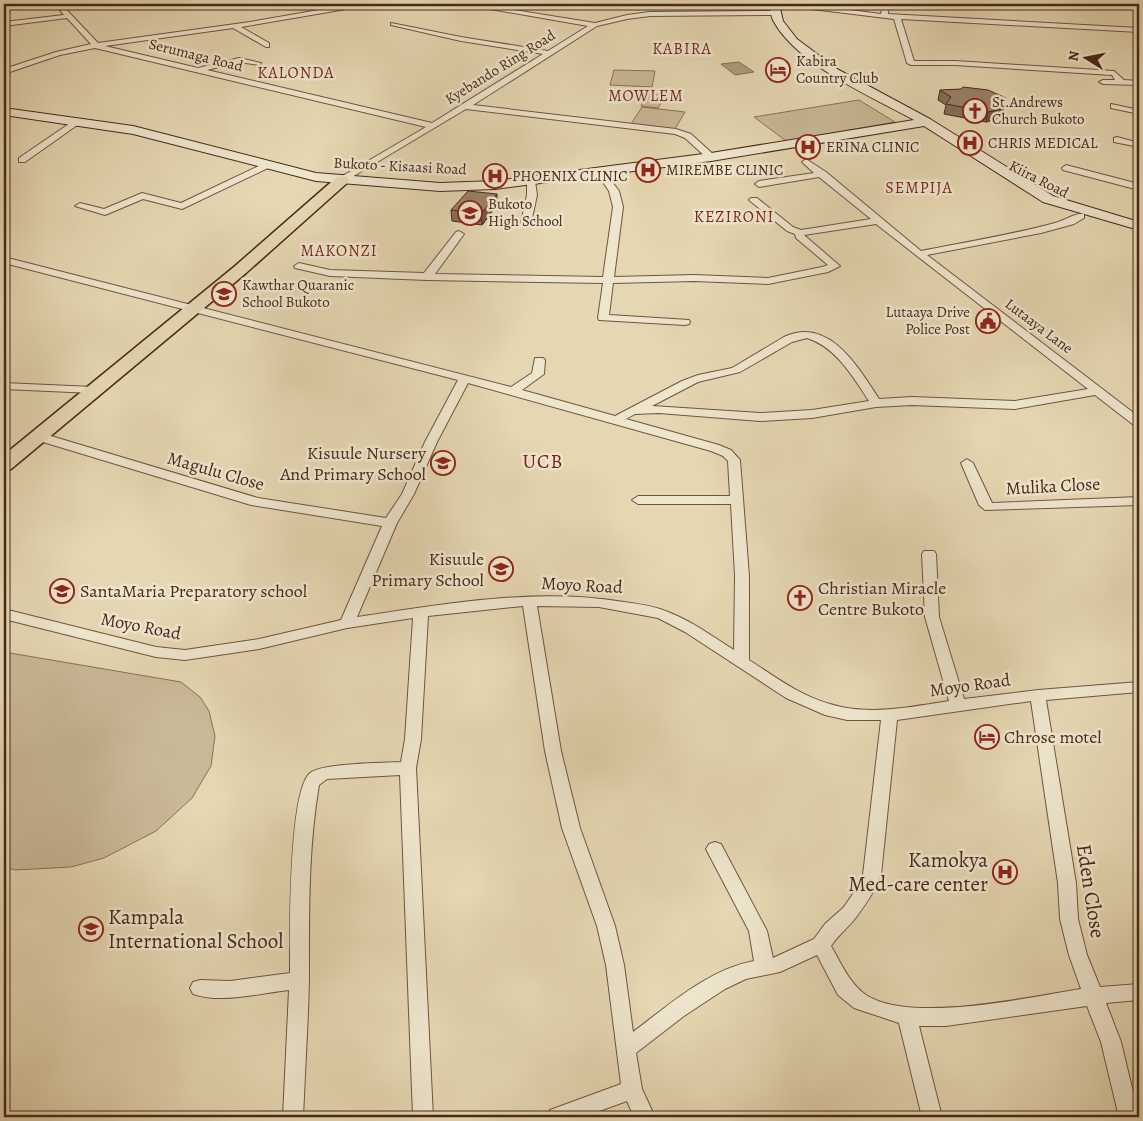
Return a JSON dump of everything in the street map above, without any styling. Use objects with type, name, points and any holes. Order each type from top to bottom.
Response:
[{"type":"main road","name":"Kiira Road","points":[[774,8],[778,20],[794,41],[833,70],[841,79],[922,122],[1048,199],[1137,231]]},
{"type":"main road","name":"Bukoto - Kisaasi Road","points":[[4,112],[133,130],[308,175],[342,180],[440,187],[530,181],[600,172],[711,157],[922,122]]},
{"type":"main road","name":"Kiira Road","points":[[922,122],[1005,182],[1054,208],[1137,231]]},
{"type":"main road","points":[[4,465],[287,230],[342,180]]},
{"type":"street","points":[[58,4],[97,46]]},
{"type":"street","points":[[4,72],[51,57],[146,36],[234,26],[364,4]]},
{"type":"street","points":[[465,4],[595,25]]},
{"type":"street","points":[[884,16],[886,4]]},
{"type":"street","name":"Kyebando Ring Road","points":[[342,180],[595,25],[641,12],[812,7],[897,17],[1139,30]]},
{"type":"street","points":[[4,24],[69,16]]},
{"type":"street","points":[[897,17],[911,63],[1114,73],[1121,82]]},
{"type":"street","points":[[393,24],[461,39],[547,54]]},
{"type":"street","points":[[234,26],[266,45]]},
{"type":"street","name":"Serumaga Road","points":[[97,46],[432,126]]},
{"type":"street","points":[[201,70],[239,60],[247,60],[257,64]]},
{"type":"street","points":[[1103,82],[1139,83]]},
{"type":"street","points":[[465,106],[676,132],[688,136],[711,157]]},
{"type":"street","points":[[1114,106],[1139,112]]},
{"type":"street","points":[[22,160],[79,121]]},
{"type":"street","points":[[1117,140],[1139,145]]},
{"type":"street","name":"Lutaaya Lane","points":[[806,162],[919,254],[1139,423]]},
{"type":"street","points":[[80,206],[105,212],[142,196],[182,206],[267,165]]},
{"type":"street","points":[[1066,168],[1139,187]]},
{"type":"street","points":[[600,172],[612,186],[618,200],[603,318],[685,322]]},
{"type":"street","points":[[759,184],[823,174]]},
{"type":"street","points":[[526,223],[532,195],[530,181]]},
{"type":"street","points":[[754,200],[790,228],[800,233],[878,221]]},
{"type":"street","points":[[919,254],[1041,230],[1071,222],[1081,216]]},
{"type":"street","points":[[299,266],[330,273],[427,277],[772,280],[835,266],[799,236],[800,233]]},
{"type":"street","points":[[427,277],[459,234]]},
{"type":"street","points":[[4,260],[465,378],[618,420],[727,453],[734,460],[737,500],[742,576],[741,663]]},
{"type":"street","points":[[618,420],[632,411],[701,377],[735,370],[785,342],[803,335],[822,338],[834,349],[876,403]]},
{"type":"street","points":[[513,391],[538,374],[540,360]]},
{"type":"street","points":[[347,624],[390,523],[408,494],[431,442],[465,378]]},
{"type":"street","points":[[10,386],[93,390]]},
{"type":"street","points":[[632,411],[664,409],[760,417],[812,414],[876,403],[912,401],[1015,405],[1099,391]]},
{"type":"street","name":"Magulu Close","points":[[37,436],[256,502],[390,523]]},
{"type":"street","name":"Mulika Close","points":[[967,463],[986,505],[990,507],[1139,501]]},
{"type":"street","points":[[638,500],[737,500]]},
{"type":"street","points":[[929,554],[932,617],[958,705]]},
{"type":"street","points":[[529,602],[553,751],[571,828],[606,926],[615,965],[632,1090],[645,1117]]},
{"type":"street","name":"Moyo Road","points":[[4,614],[156,652],[185,654],[259,644],[347,624],[421,612],[529,602],[599,602],[641,609],[676,622],[791,694],[825,709],[847,714],[890,715],[1038,695],[1139,687]]},
{"type":"street","points":[[421,612],[413,739],[408,768],[408,806],[423,1117]]},
{"type":"street","name":"Eden Close","points":[[1038,695],[1067,883],[1069,919],[1078,954],[1111,1042],[1128,1117]]},
{"type":"street","points":[[625,1049],[677,1010],[718,983],[744,970],[773,966],[821,944],[832,929],[850,912],[862,896],[872,875],[890,715]]},
{"type":"street","points":[[293,1117],[299,980],[300,876],[310,783],[318,776],[326,773],[408,768]]},
{"type":"street","points":[[715,849],[758,931],[765,967]]},
{"type":"street","points":[[821,944],[845,989],[861,1002],[884,1011],[906,1015],[946,1017],[1095,996],[1139,992]]},
{"type":"street","points":[[200,988],[230,989],[299,980]]},
{"type":"street","points":[[906,1015],[932,1117]]},
{"type":"street","points":[[557,1117],[632,1090]]},
{"type":"shaded area","points":[[739,62],[754,72],[735,75],[721,64]]},
{"type":"shaded area","points":[[614,70],[655,71],[652,87],[610,85]]},
{"type":"shaded area","points":[[647,94],[665,96],[658,108],[641,106]]},
{"type":"shaded area","points":[[859,100],[895,122],[786,141],[754,117]]},
{"type":"shaded area","points":[[642,107],[685,112],[675,129],[631,124]]},
{"type":"shaded area","points":[[4,652],[181,682],[200,697],[209,711],[215,736],[211,766],[192,798],[156,831],[104,858],[71,867],[15,870],[4,867]]},
{"type":"building","points":[[963,87],[988,90],[1006,98],[1004,108],[988,112],[946,104],[951,97],[940,90],[961,89]]},
{"type":"building","points":[[468,191],[497,194],[481,214],[451,210]]},
{"type":"place","name":"Kabira Country Club","points":[[778,70]]},
{"type":"place","name":"St.Andrews Church Bukoto","points":[[975,111]]},
{"type":"place","name":"CHRIS MEDICAL","points":[[970,143]]},
{"type":"place","name":"ERINA CLINIC","points":[[808,147]]},
{"type":"place","name":"MIREMBE CLINIC","points":[[648,170]]},
{"type":"place","name":"PHOENIX CLINIC","points":[[495,176]]},
{"type":"place","name":"Bukoto High School","points":[[470,213]]},
{"type":"place","name":"Kawthar Quaranic School Bukoto","points":[[224,294]]},
{"type":"place","name":"Lutaaya Drive Police Post","points":[[988,321]]},
{"type":"place","name":"Kisuule Nursery And Primary School","points":[[443,463]]},
{"type":"place","name":"Kisuule Primary School","points":[[501,569]]},
{"type":"place","name":"SantaMaria Preparatory school","points":[[62,591]]},
{"type":"place","name":"Christian Miracle Centre Bukoto","points":[[800,598]]},
{"type":"place","name":"Chrose motel","points":[[987,737]]},
{"type":"place","name":"Kamokya Med-care center","points":[[1005,872]]},
{"type":"place","name":"Kampala International School","points":[[91,929]]},
{"type":"district","name":"KABIRA","points":[[682,49]]},
{"type":"district","name":"KALONDA","points":[[296,73]]},
{"type":"district","name":"MOWLEM","points":[[646,96]]},
{"type":"district","name":"SEMPIJA","points":[[919,188]]},
{"type":"district","name":"KEZIRONI","points":[[734,217]]},
{"type":"district","name":"MAKONZI","points":[[339,251]]},
{"type":"district","name":"UCB","points":[[543,461]]}]
